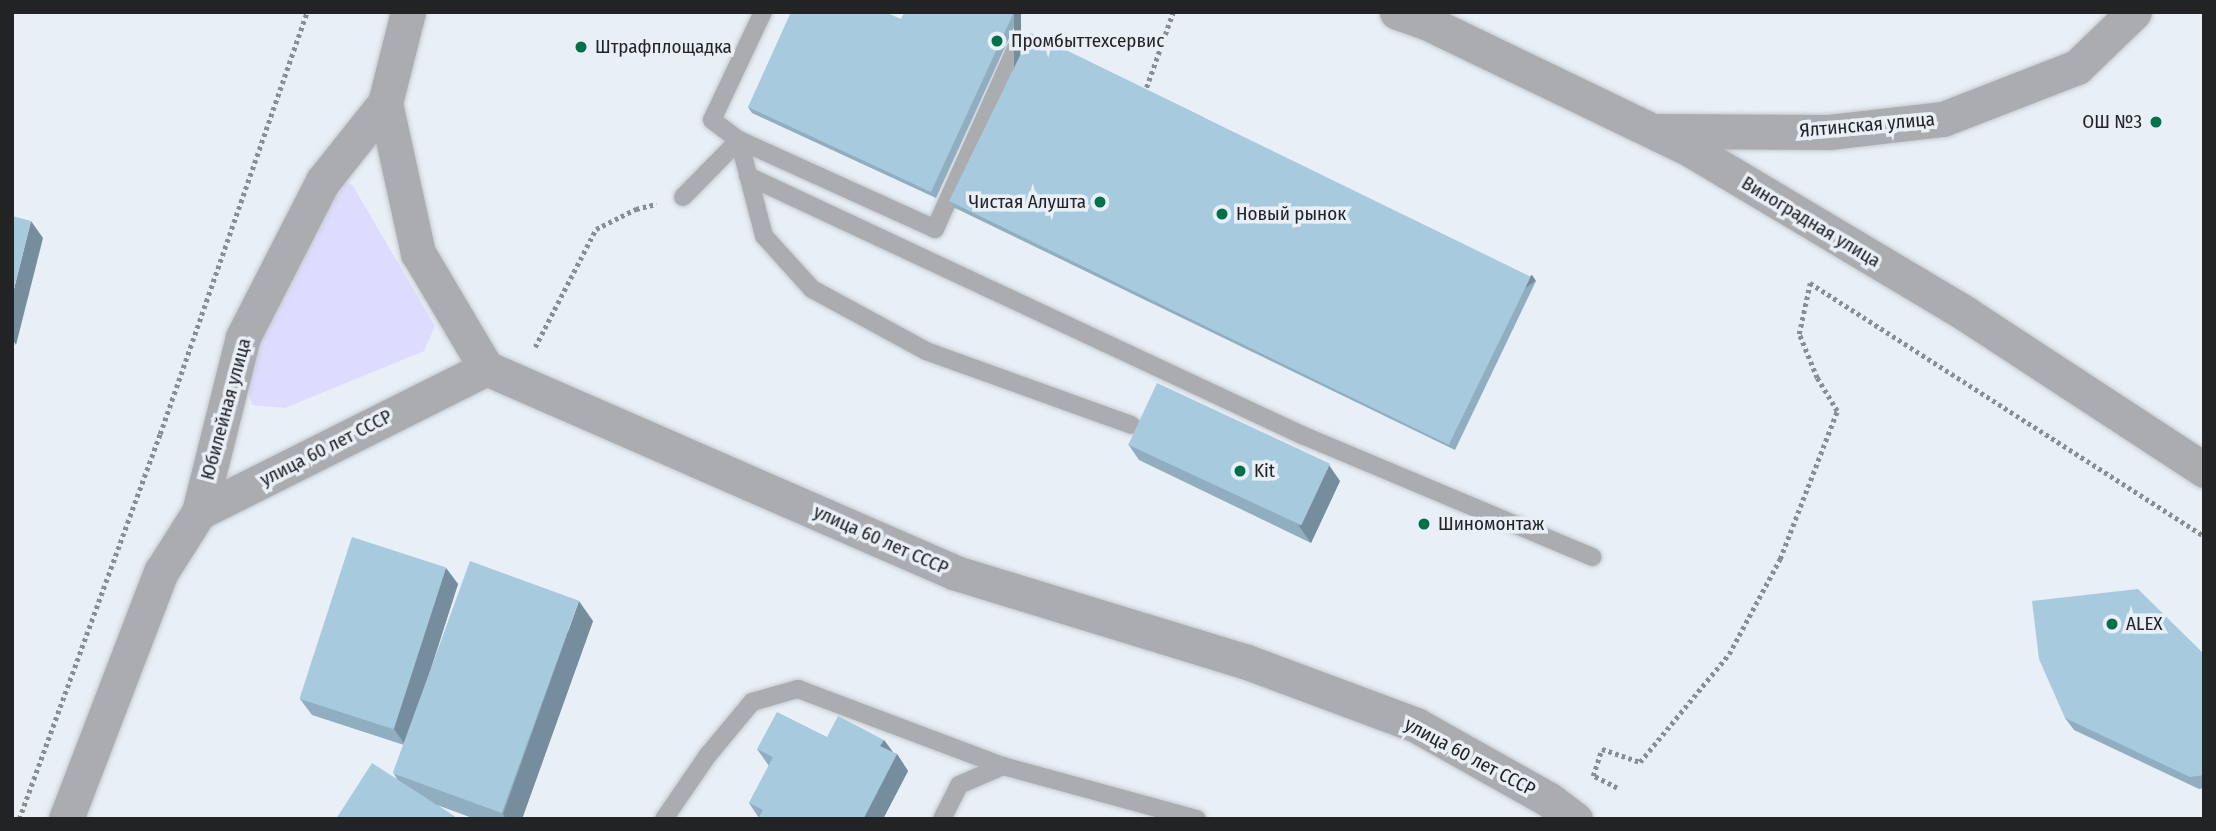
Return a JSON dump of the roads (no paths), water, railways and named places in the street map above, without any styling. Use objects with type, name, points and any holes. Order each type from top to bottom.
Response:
[{"type":"street","name":"Юбилейная улица","points":[[66,819],[161,572],[198,512],[243,337],[323,181],[385,103],[408,12]]},
{"type":"street","name":"Виноградная улица","points":[[1397,12],[1426,22],[1688,148],[1966,314],[2204,470]]},
{"type":"street","name":"Ялтинская улица","points":[[1653,131],[1829,132],[1943,119],[2077,67],[2134,12]]},
{"type":"street","points":[[385,103],[418,253],[501,375]]},
{"type":"street","name":"улица 60 лет СССР","points":[[198,512],[501,375],[956,573],[1247,662],[1416,725],[1548,799],[1575,819]]},
{"type":"lane","points":[[763,12],[712,120],[739,140],[935,229],[962,188],[1015,50],[1065,73]]},
{"type":"lane","points":[[739,140],[764,236],[812,289],[926,351],[1131,425]]},
{"type":"lane","points":[[683,197],[739,140]]},
{"type":"lane","points":[[748,176],[1302,435],[1592,557]]},
{"type":"lane","points":[[664,819],[708,755],[752,702],[798,689],[1003,766],[1197,819]]},
{"type":"lane","points":[[942,819],[959,785],[1003,766]]},
{"type":"place","name":"Промбыттехсервис","points":[[997,41]]},
{"type":"place","name":"Штрафплощадка","points":[[581,47]]},
{"type":"place","name":"ОШ №3","points":[[2156,122]]},
{"type":"place","name":"Чистая Алушта","points":[[1100,202]]},
{"type":"place","name":"Новый рынок","points":[[1222,214]]},
{"type":"place","name":"Kit","points":[[1240,471]]},
{"type":"place","name":"Шиномонтаж","points":[[1424,524]]},
{"type":"place","name":"ALEX","points":[[2112,624]]}]
